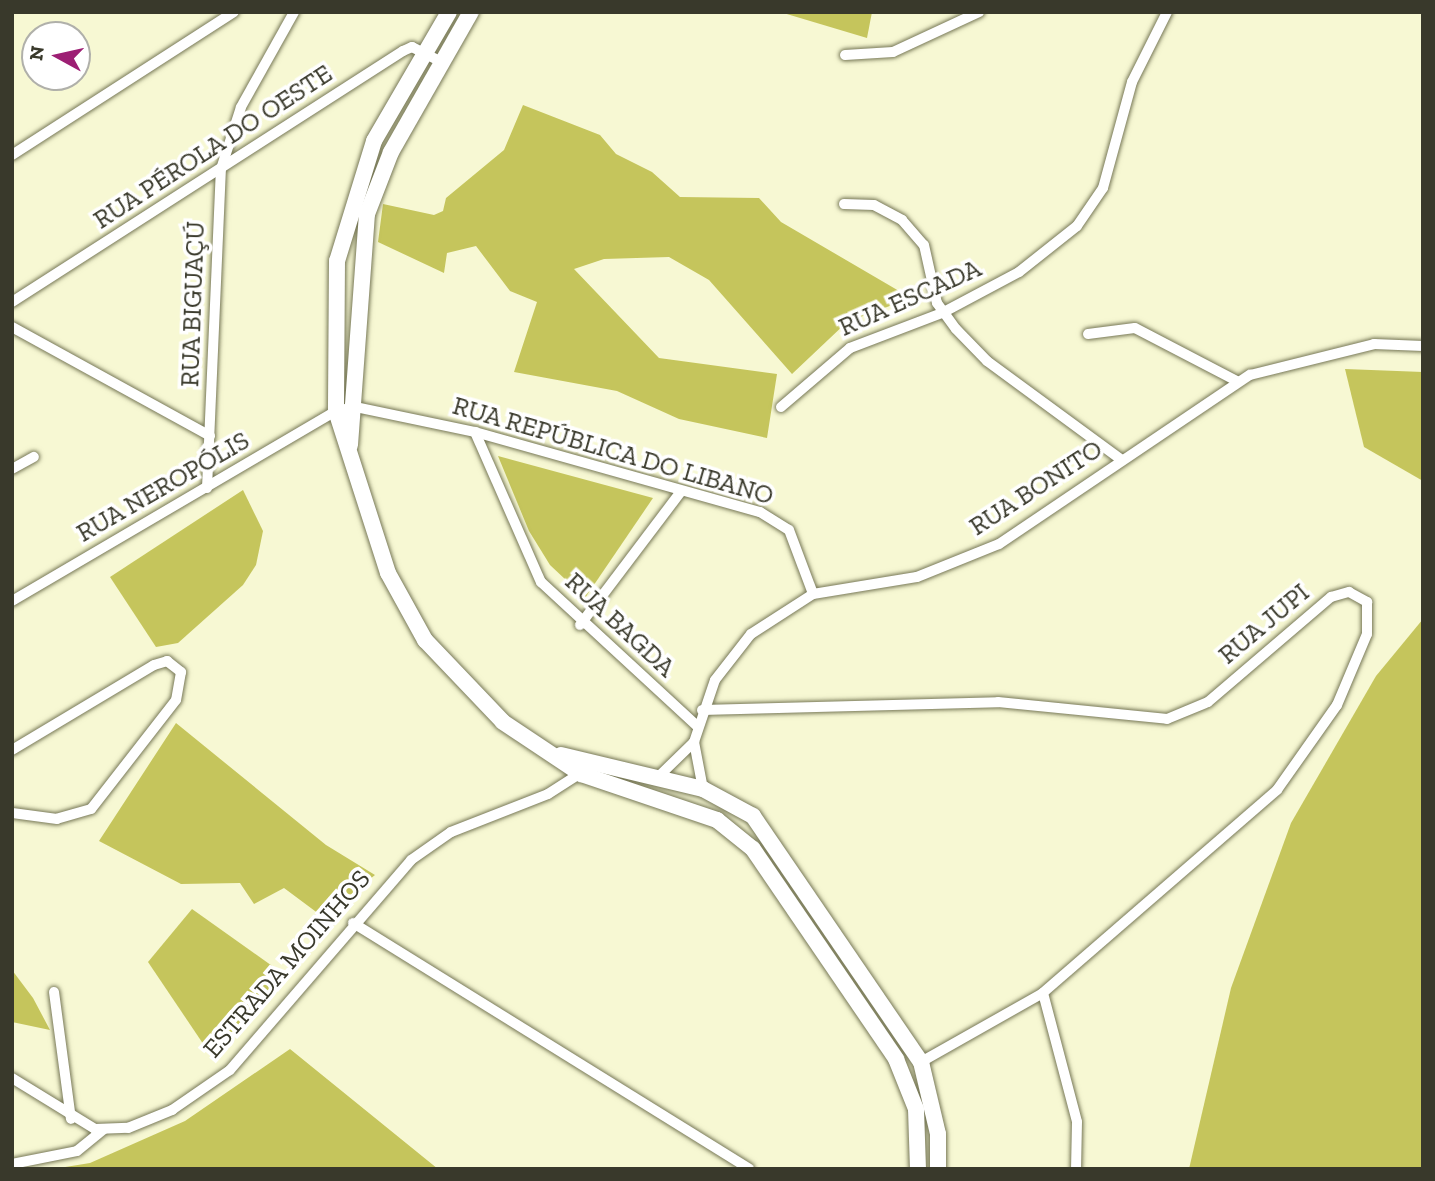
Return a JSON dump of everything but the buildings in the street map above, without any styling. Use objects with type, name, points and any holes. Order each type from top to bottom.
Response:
[{"type":"main road","points":[[449,12],[374,141],[347,212],[336,272],[336,411],[403,608],[483,704],[552,753],[717,820],[753,849],[891,1050],[916,1109],[918,1169]]},
{"type":"main road","points":[[350,447],[355,407],[359,269],[367,214],[391,152],[440,61],[471,12]]},
{"type":"main road","points":[[587,769],[657,778],[703,789],[753,816],[769,834],[922,1062],[938,1134],[938,1169]]},
{"type":"street","points":[[12,156],[233,12]]},
{"type":"street","name":"RUA BIGUAÇÚ","points":[[207,488],[221,169],[246,97],[294,12]]},
{"type":"street","points":[[845,55],[893,51],[979,12]]},
{"type":"street","name":"RUA ESCADA","points":[[781,407],[850,348],[942,313],[1052,250],[1094,206],[1132,82],[1167,12]]},
{"type":"street","name":"RUA PÉROLA DO OESTE","points":[[12,302],[403,51],[425,52]]},
{"type":"street","points":[[425,52],[440,61]]},
{"type":"street","points":[[844,204],[888,209],[917,234],[942,313],[988,361],[1122,460]]},
{"type":"street","points":[[12,327],[210,436]]},
{"type":"street","points":[[1088,334],[1135,328],[1237,381]]},
{"type":"street","name":"RUA BONITO","points":[[694,742],[702,710],[715,680],[751,634],[813,594],[917,577],[959,562],[1009,538],[1237,381],[1374,344],[1423,346]]},
{"type":"street","name":"RUA NEROPÓLIS","points":[[12,601],[336,411],[355,407]]},
{"type":"street","name":"RUA REPÚBLICA DO LIBANO","points":[[355,407],[475,432],[779,521],[794,541],[813,594]]},
{"type":"street","name":"RUA BAGDA","points":[[475,432],[541,582],[580,625],[697,726]]},
{"type":"street","points":[[12,469],[34,457]]},
{"type":"street","points":[[580,625],[680,493]]},
{"type":"street","name":"RUA JUPI","points":[[702,710],[998,702],[1167,719],[1208,702],[1331,597],[1349,592],[1363,598],[1369,620],[1357,662],[1297,767],[1168,890],[1043,993],[922,1062]]},
{"type":"street","points":[[12,750],[154,665],[167,661],[181,672],[176,700],[110,791],[91,809],[57,818],[12,813]]},
{"type":"street","points":[[657,778],[694,742]]},
{"type":"street","points":[[694,742],[703,789]]},
{"type":"street","name":"ESTRADA MOINHOS","points":[[12,1077],[71,1119],[104,1129],[146,1123],[230,1070],[353,923],[411,860],[451,832],[548,794],[587,769]]},
{"type":"street","points":[[353,923],[748,1169]]},
{"type":"street","points":[[54,992],[71,1119]]},
{"type":"street","points":[[1043,993],[1077,1122],[1076,1169]]},
{"type":"street","points":[[12,1164],[77,1151],[104,1129]]},
{"type":"shaded area","points":[[780,12],[872,12],[867,38]]},
{"type":"shaded area","points":[[523,105],[600,135],[616,154],[652,172],[680,197],[759,198],[781,222],[911,298],[847,322],[792,374],[709,280],[669,257],[604,259],[574,269],[659,358],[777,374],[767,438],[679,419],[617,391],[514,372],[537,302],[510,291],[476,246],[447,253],[444,273],[378,242],[383,204],[434,215],[443,211],[446,198],[504,150]]},
{"type":"shaded area","points":[[1345,369],[1423,372],[1423,481],[1364,447]]},
{"type":"shaded area","points":[[498,456],[653,498],[585,598],[550,565],[529,531]]},
{"type":"shaded area","points":[[243,490],[263,531],[256,565],[243,585],[178,643],[156,647],[110,577]]},
{"type":"shaded area","points":[[1423,619],[1423,1169],[1189,1169],[1231,988],[1291,823],[1376,676]]},
{"type":"shaded area","points":[[176,723],[326,845],[375,875],[323,917],[284,888],[254,904],[240,883],[181,884],[99,841]]},
{"type":"shaded area","points":[[192,909],[289,978],[212,1057],[148,962]]},
{"type":"shaded area","points":[[12,970],[33,998],[50,1030],[12,1022]]},
{"type":"shaded area","points":[[290,1049],[438,1169],[53,1169],[90,1163],[185,1121]]}]
